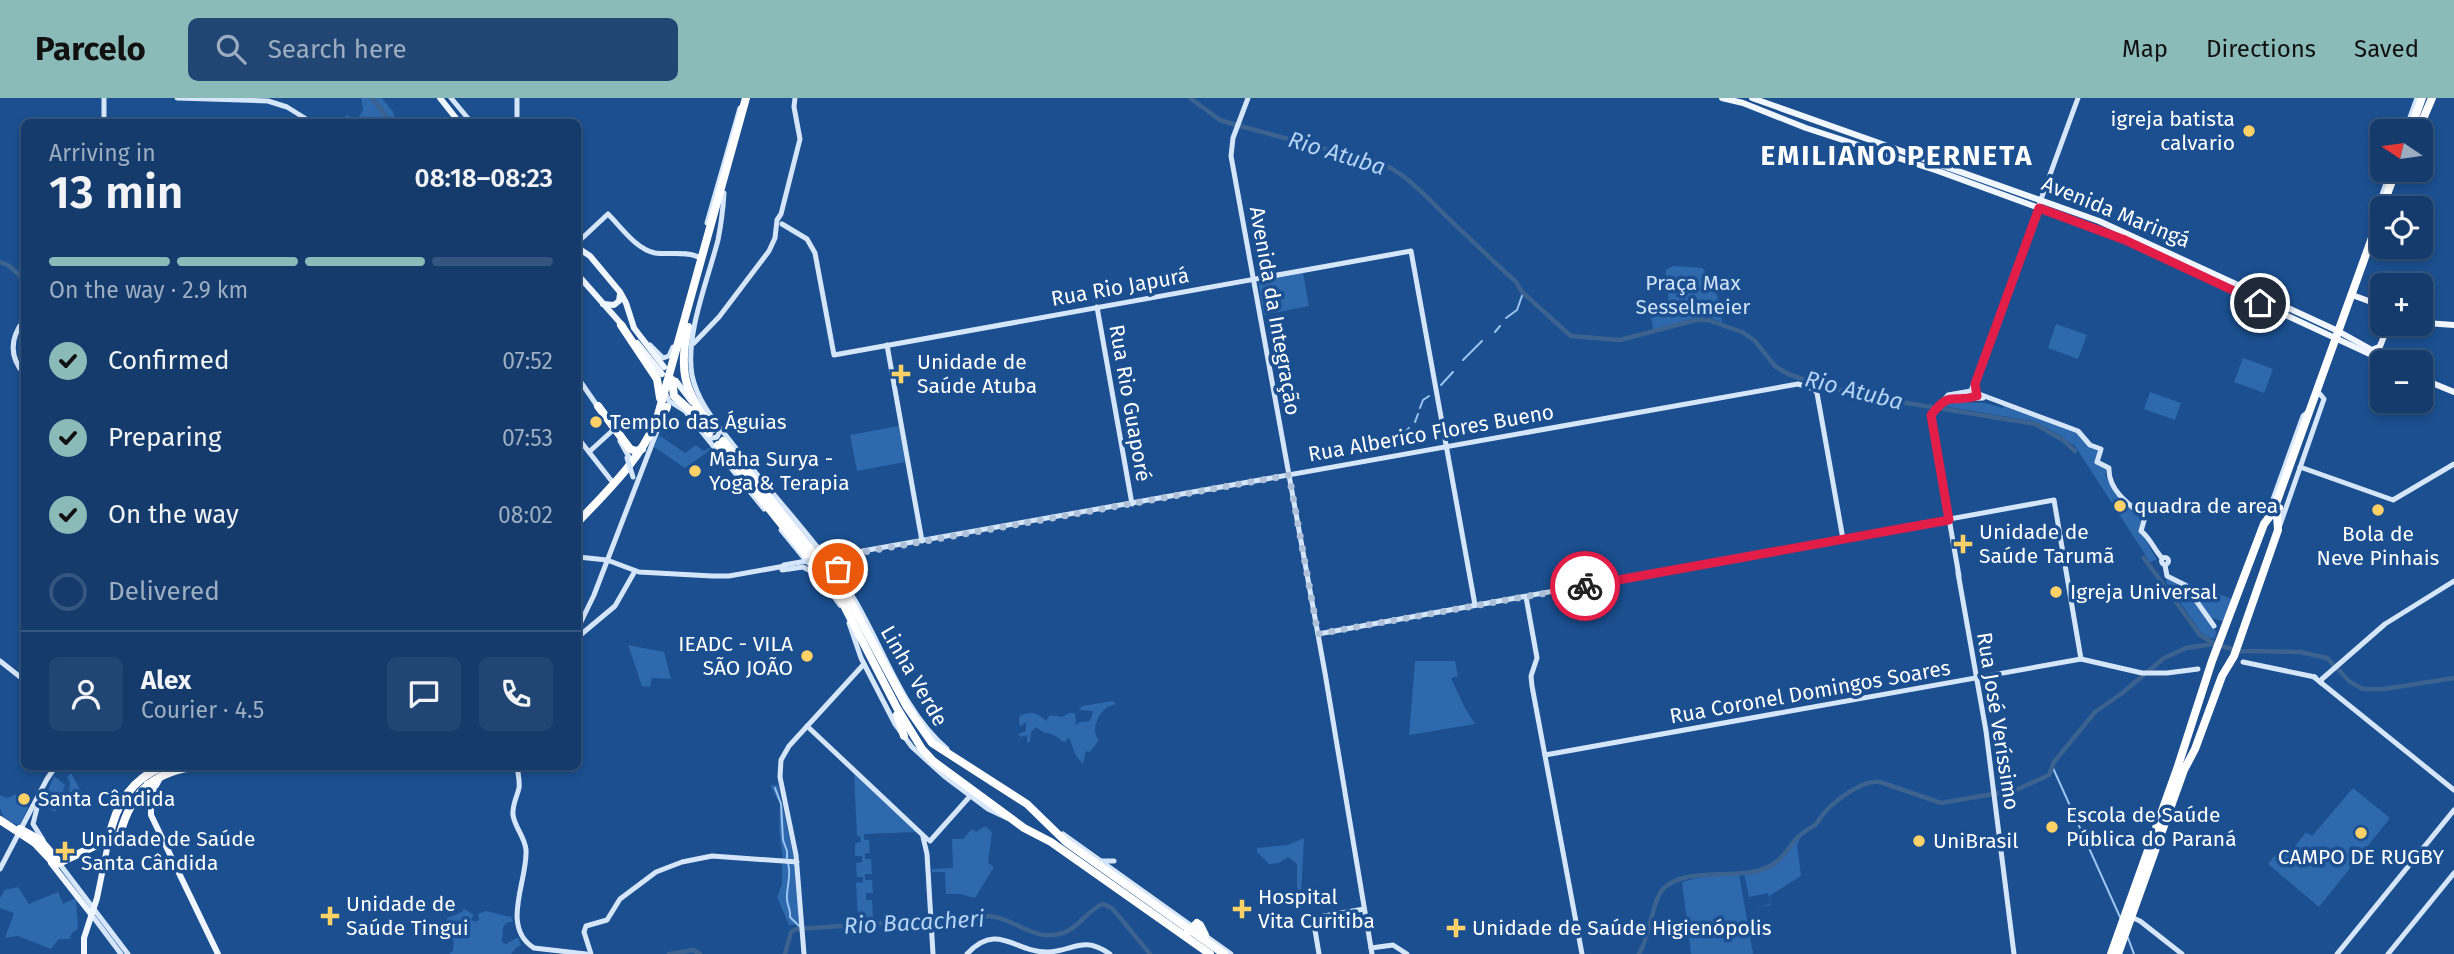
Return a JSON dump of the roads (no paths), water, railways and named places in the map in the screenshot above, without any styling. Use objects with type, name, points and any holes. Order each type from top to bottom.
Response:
[{"type":"highway","points":[[581,527],[631,474],[659,426],[670,372],[724,193],[746,98]]},
{"type":"highway","points":[[691,410],[682,362],[746,98]]},
{"type":"highway","points":[[2416,119],[2422,98]]},
{"type":"highway","points":[[2419,119],[2432,98]]},
{"type":"highway","points":[[2110,954],[2128,917],[2222,676],[2234,656],[2278,530],[2277,515],[2322,396],[2339,335],[2370,248]]},
{"type":"highway","points":[[2118,954],[2221,638],[2264,524],[2273,512],[2370,250]]},
{"type":"highway","points":[[685,323],[671,386],[676,399],[713,432]]},
{"type":"highway","points":[[581,516],[614,484],[642,449],[665,406],[658,380],[621,325]]},
{"type":"highway","points":[[675,342],[670,372],[691,410]]},
{"type":"highway","points":[[598,407],[631,449],[642,449]]},
{"type":"highway","name":"Linha Verde","points":[[1210,954],[1188,933],[1155,906],[1066,842],[1027,804],[961,760],[939,749],[918,724],[867,629],[839,584],[769,496],[721,443],[752,488],[845,606],[892,699],[928,757],[972,794],[1051,842],[1188,933],[1224,954]]},
{"type":"highway","points":[[751,468],[769,496]]},
{"type":"highway","points":[[752,488],[761,505]]},
{"type":"highway","points":[[782,512],[797,525]]},
{"type":"highway","points":[[834,596],[845,606]]},
{"type":"highway","points":[[864,615],[867,629]]},
{"type":"highway","points":[[892,699],[904,736]]},
{"type":"highway","points":[[107,840],[118,806],[137,782],[165,770]]},
{"type":"highway","points":[[4,823],[37,838],[58,861],[120,834],[130,809],[148,784],[166,770]]},
{"type":"highway","points":[[137,782],[148,784]]},
{"type":"highway","points":[[148,784],[151,795]]},
{"type":"highway","points":[[1145,892],[1155,906]]},
{"type":"highway","points":[[1188,933],[1199,924],[1205,935]]},
{"type":"main road","points":[[442,98],[460,119]]},
{"type":"main road","name":"Avenida Maringá","points":[[1722,98],[1743,103],[1853,145],[1998,193],[2133,243],[2339,335]]},
{"type":"main road","name":"Avenida Maringá","points":[[1752,98],[2080,214],[2161,248],[2262,300]]},
{"type":"main road","points":[[1820,133],[1819,127],[1823,124]]},
{"type":"main road","points":[[1853,145],[1857,136]]},
{"type":"main road","points":[[1998,193],[2001,185]]},
{"type":"main road","points":[[2077,222],[2083,219],[2080,214]]},
{"type":"main road","points":[[581,250],[590,256],[620,292],[634,328],[670,372]]},
{"type":"main road","points":[[581,280],[621,325],[670,372]]},
{"type":"main road","points":[[603,304],[616,304],[620,292]]},
{"type":"main road","points":[[2355,296],[2370,302]]},
{"type":"main road","points":[[2433,324],[2454,325]]},
{"type":"main road","points":[[2339,335],[2372,350],[2379,347]]},
{"type":"main road","points":[[2339,335],[2370,353]]},
{"type":"main road","points":[[2379,350],[2384,336]]},
{"type":"main road","points":[[2433,383],[2454,392]]},
{"type":"main road","points":[[166,770],[151,795],[151,815],[218,954]]},
{"type":"main road","points":[[84,954],[84,938],[97,898],[107,840]]},
{"type":"main road","points":[[46,850],[92,910]]},
{"type":"street","points":[[104,98],[104,119]]},
{"type":"street","points":[[177,98],[245,99],[278,103],[306,119]]},
{"type":"street","points":[[451,98],[468,119]]},
{"type":"street","points":[[516,119],[517,98]]},
{"type":"street","points":[[692,346],[702,332],[719,317],[769,251],[781,222],[800,139],[795,98]]},
{"type":"street","name":"Avenida da Integração","points":[[1248,98],[1238,123],[1231,156],[1318,634],[1372,951]]},
{"type":"street","points":[[2078,98],[1974,393],[2078,431],[2090,445],[2101,449],[2097,462],[2109,468],[2109,477],[2121,498],[2145,517],[2141,531],[2148,536],[2151,546],[2164,562],[2167,576],[2185,585],[2214,626]]},
{"type":"street","points":[[581,239],[608,214],[646,250],[695,256]]},
{"type":"street","name":"Rua Rio Japurá","points":[[781,222],[807,239],[816,253],[834,355],[1411,251],[1446,447]]},
{"type":"street","points":[[581,245],[586,235]]},
{"type":"street","points":[[675,342],[695,256],[709,245]]},
{"type":"street","points":[[709,245],[692,346],[692,372],[697,391],[708,412],[713,432],[761,505],[845,612],[856,648],[904,736],[926,762],[972,794],[927,840]]},
{"type":"street","name":"Rua Rio Guaporé","points":[[1097,307],[1132,503]]},
{"type":"street","points":[[631,321],[661,357],[667,358],[670,372]]},
{"type":"street","points":[[21,324],[13,341],[16,361],[21,369]]},
{"type":"street","points":[[695,328],[702,332]]},
{"type":"street","points":[[887,345],[922,541]]},
{"type":"street","points":[[581,382],[628,458],[634,476],[632,493]]},
{"type":"street","name":"Rua Alberico Flores Bueno","points":[[840,556],[1800,384],[1817,392],[1843,539]]},
{"type":"street","name":"Rua José Veríssimo","points":[[1974,393],[1948,395],[1931,415],[1976,678],[2014,954]]},
{"type":"street","points":[[2278,530],[2322,396]]},
{"type":"street","points":[[665,406],[691,410]]},
{"type":"street","points":[[598,407],[628,458]]},
{"type":"street","points":[[592,625],[581,621],[659,426]]},
{"type":"street","points":[[589,452],[612,431]]},
{"type":"street","points":[[713,432],[751,468],[843,582],[864,615],[917,714],[944,747],[961,760]]},
{"type":"street","points":[[581,442],[614,484]]},
{"type":"street","points":[[1446,447],[1475,605]]},
{"type":"street","points":[[2300,467],[2393,500],[2454,464]]},
{"type":"street","points":[[1318,634],[2054,500],[2081,659],[2138,672],[2198,669]]},
{"type":"street","points":[[813,544],[830,553],[862,551]]},
{"type":"street","name":"Rua Alberico Flores Bueno","points":[[772,568],[902,544]]},
{"type":"street","points":[[843,582],[837,565],[848,555]]},
{"type":"street","points":[[581,557],[607,561],[635,571],[724,577],[772,568],[782,570],[803,567],[818,575]]},
{"type":"street","points":[[581,634],[618,603],[635,571]]},
{"type":"street","points":[[2326,679],[2383,622],[2454,579]]},
{"type":"street","points":[[1526,597],[1537,658],[1531,676],[1582,954]]},
{"type":"street","name":"Rua Coronel Domingos Soares","points":[[1545,755],[2081,659]]},
{"type":"street","points":[[0,662],[21,678]]},
{"type":"street","points":[[2243,662],[2326,679]]},
{"type":"street","points":[[804,954],[797,862],[780,767],[785,751],[864,664]]},
{"type":"street","points":[[2326,679],[2329,688],[2454,790]]},
{"type":"street","points":[[807,726],[927,840],[932,952]]},
{"type":"street","points":[[0,869],[54,770]]},
{"type":"street","points":[[46,850],[33,824],[34,815],[55,770]]},
{"type":"street","points":[[517,770],[519,785],[513,814],[526,852],[517,908],[519,928],[527,943],[534,948],[589,954],[584,932],[586,926],[606,922],[620,899],[664,869],[686,861],[712,856],[797,862]]},
{"type":"street","points":[[40,802],[42,789]]},
{"type":"street","points":[[2337,954],[2454,810]]},
{"type":"street","points":[[1051,826],[1145,892],[1188,933],[1204,954]]},
{"type":"street","points":[[58,861],[121,954]]},
{"type":"street","points":[[1101,861],[1114,861]]},
{"type":"street","points":[[1123,870],[1126,879]]},
{"type":"street","points":[[2388,954],[2454,873]]},
{"type":"street","points":[[1319,954],[1313,918],[1364,909]]},
{"type":"street","points":[[92,910],[128,954]]},
{"type":"street","points":[[2128,917],[2140,920],[2178,953]]},
{"type":"street","points":[[1205,935],[1231,954]]},
{"type":"street","points":[[967,954],[979,943],[997,939],[1039,951],[1053,952],[1085,944],[1110,954]]},
{"type":"street","points":[[1372,951],[1393,945],[1407,954]]},
{"type":"waterway","name":"Rio Atuba","points":[[372,98],[388,119]]},
{"type":"waterway","name":"Rio Atuba","points":[[1190,98],[1220,120],[1382,163],[1394,170],[1417,188],[1516,282],[1522,292],[1571,336],[1620,340],[1696,320],[1708,320],[1742,332],[1754,340],[1775,366],[1788,374],[1858,395],[2035,424],[2063,440],[2075,451]]},
{"type":"waterway","name":"Rio Atuba","points":[[0,262],[21,276]]},
{"type":"waterway","points":[[1506,318],[1517,310],[1523,293]]},
{"type":"waterway","points":[[1495,332],[1500,326]]},
{"type":"waterway","points":[[1463,360],[1482,341]]},
{"type":"waterway","points":[[1441,385],[1453,372]]},
{"type":"waterway","points":[[1420,408],[1423,400],[1429,396]]},
{"type":"waterway","points":[[1415,422],[1418,414]]},
{"type":"waterway","points":[[1394,444],[1409,428]]},
{"type":"waterway","name":"Rio Atuba","points":[[2144,558],[2200,635],[2215,644],[2239,651],[2300,652],[2327,658],[2350,682],[2363,689],[2384,689],[2454,678]]},
{"type":"waterway","name":"Rio Bacacheri","points":[[1639,954],[1659,895],[1673,882],[1700,875],[1746,873],[1772,865],[1836,802],[1850,791],[1873,782],[1941,803],[2016,790],[2049,775],[2054,762],[2095,712],[2164,658],[2186,648],[2213,644]]},
{"type":"waterway","points":[[2053,768],[2120,917]]},
{"type":"waterway","points":[[775,788],[781,804],[787,858]]},
{"type":"waterway","points":[[788,863],[787,900],[790,917],[801,928]]},
{"type":"waterway","name":"Rio Bacacheri","points":[[785,954],[791,932],[797,929],[989,916],[1034,933],[1052,935],[1069,931],[1092,910],[1103,904],[1112,908],[1150,954]]},
{"type":"waterway","points":[[2128,938],[2134,954]]},
{"type":"waterway","name":"Rio Bacacheri","points":[[669,954],[693,950],[700,954]]},
{"type":"place","name":"igreja batista calvario","points":[[2249,131]]},
{"type":"place","name":"Unidade de Saúde Atuba","points":[[901,374]]},
{"type":"place","name":"Templo das Águias","points":[[596,422]]},
{"type":"place","name":"Maha Surya - Yoga & Terapia","points":[[695,471]]},
{"type":"place","name":"quadra de area","points":[[2120,506]]},
{"type":"place","name":"Bola de Neve Pinhais","points":[[2378,510]]},
{"type":"place","name":"Unidade de Saúde Tarumã","points":[[1963,544]]},
{"type":"place","name":"Igreja Universal","points":[[2056,592]]},
{"type":"place","name":"IEADC - VILA SÃO JOÃO","points":[[807,656]]},
{"type":"place","name":"Santa Cândida","points":[[24,799]]},
{"type":"place","name":"Escola de Saúde Pública do Paraná","points":[[2052,827]]},
{"type":"place","name":"CAMPO DE RUGBY","points":[[2361,833]]},
{"type":"place","name":"UniBrasil","points":[[1919,841]]},
{"type":"place","name":"Unidade de Saúde Santa Cândida","points":[[65,851]]},
{"type":"place","name":"Hospital Vita Curitiba","points":[[1242,909]]},
{"type":"place","name":"Unidade de Saúde Tingui","points":[[330,916]]},
{"type":"place","name":"Unidade de Saúde Higienópolis","points":[[1456,928]]},
{"type":"district","name":"EMILIANO PERNETA","points":[[1897,155]]},
{"type":"park label","name":"Praça Max Sesselmeier","points":[[1693,295]]}]
